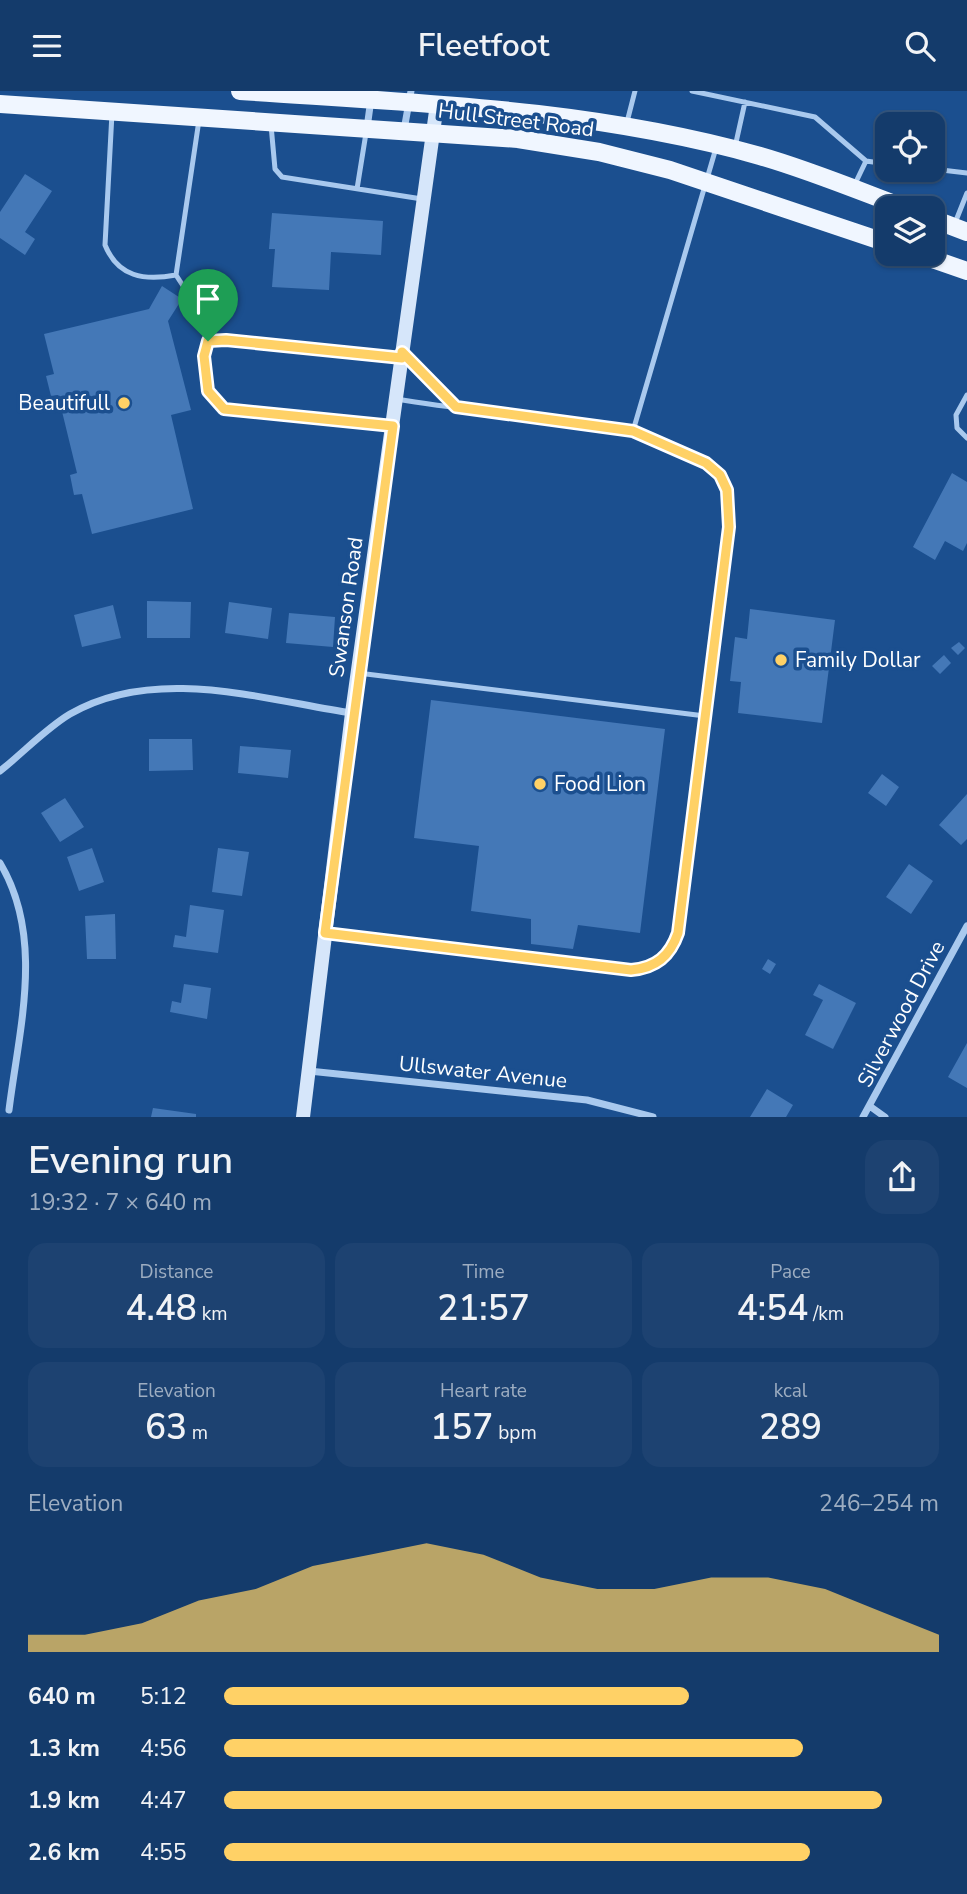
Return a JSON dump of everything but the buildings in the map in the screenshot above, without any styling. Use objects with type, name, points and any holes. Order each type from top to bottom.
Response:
[{"type":"main road","name":"Hull Street Road","points":[[240,91],[410,96],[437,104],[521,110],[626,126],[726,147],[875,196]]},
{"type":"main road","name":"Hull Street Road","points":[[0,104],[518,139],[599,152],[706,181],[875,239]]},
{"type":"main road","points":[[945,263],[967,271]]},
{"type":"street","points":[[367,128],[371,95]]},
{"type":"street","points":[[404,131],[410,96]]},
{"type":"street","name":"Swanson Road","points":[[303,1117],[352,713],[437,104]]},
{"type":"street","points":[[0,771],[71,714],[125,692],[157,687],[192,689],[352,713]]},
{"type":"street","points":[[0,863],[14,888],[23,916],[26,943],[25,979],[9,1110]]},
{"type":"street","name":"Silverwood Drive","points":[[863,1117],[871,1107],[967,926]]},
{"type":"street","name":"Ullswater Avenue","points":[[308,1071],[587,1100],[653,1117]]},
{"type":"street","points":[[871,1107],[886,1117]]},
{"type":"lane","points":[[626,126],[635,91]]},
{"type":"lane","points":[[692,91],[815,117],[866,161],[875,162]]},
{"type":"lane","points":[[633,431],[706,181],[726,147],[745,102]]},
{"type":"lane","points":[[112,112],[105,245],[112,262],[129,273],[148,278],[176,275]]},
{"type":"lane","points":[[200,117],[176,275],[202,315],[208,341],[204,356],[208,391],[224,409],[239,412],[393,426]]},
{"type":"lane","points":[[271,122],[275,169],[282,177],[424,199]]},
{"type":"lane","points":[[357,189],[367,128]]},
{"type":"lane","points":[[853,188],[866,161]]},
{"type":"lane","points":[[945,170],[967,173]]},
{"type":"lane","points":[[960,229],[967,193]]},
{"type":"lane","points":[[208,341],[226,340],[402,355],[456,407]]},
{"type":"lane","points":[[967,395],[956,415],[957,428],[967,437]]},
{"type":"lane","points":[[325,933],[631,970],[656,964],[673,947],[678,933],[729,527],[727,490],[720,475],[706,463],[633,431],[396,399]]},
{"type":"lane","points":[[358,673],[705,716]]},
{"type":"place","name":"Beautifull","points":[[124,403]]},
{"type":"place","name":"Family Dollar","points":[[781,660]]},
{"type":"place","name":"Food Lion","points":[[540,784]]},
{"type":"route","points":[[226,340],[402,358],[402,352],[456,407],[633,431],[706,463],[720,475],[729,499],[729,527],[678,933],[673,947],[656,964],[645,969],[631,970],[325,933],[352,713],[393,426],[224,409],[208,391],[204,356],[208,341],[226,340]]}]
